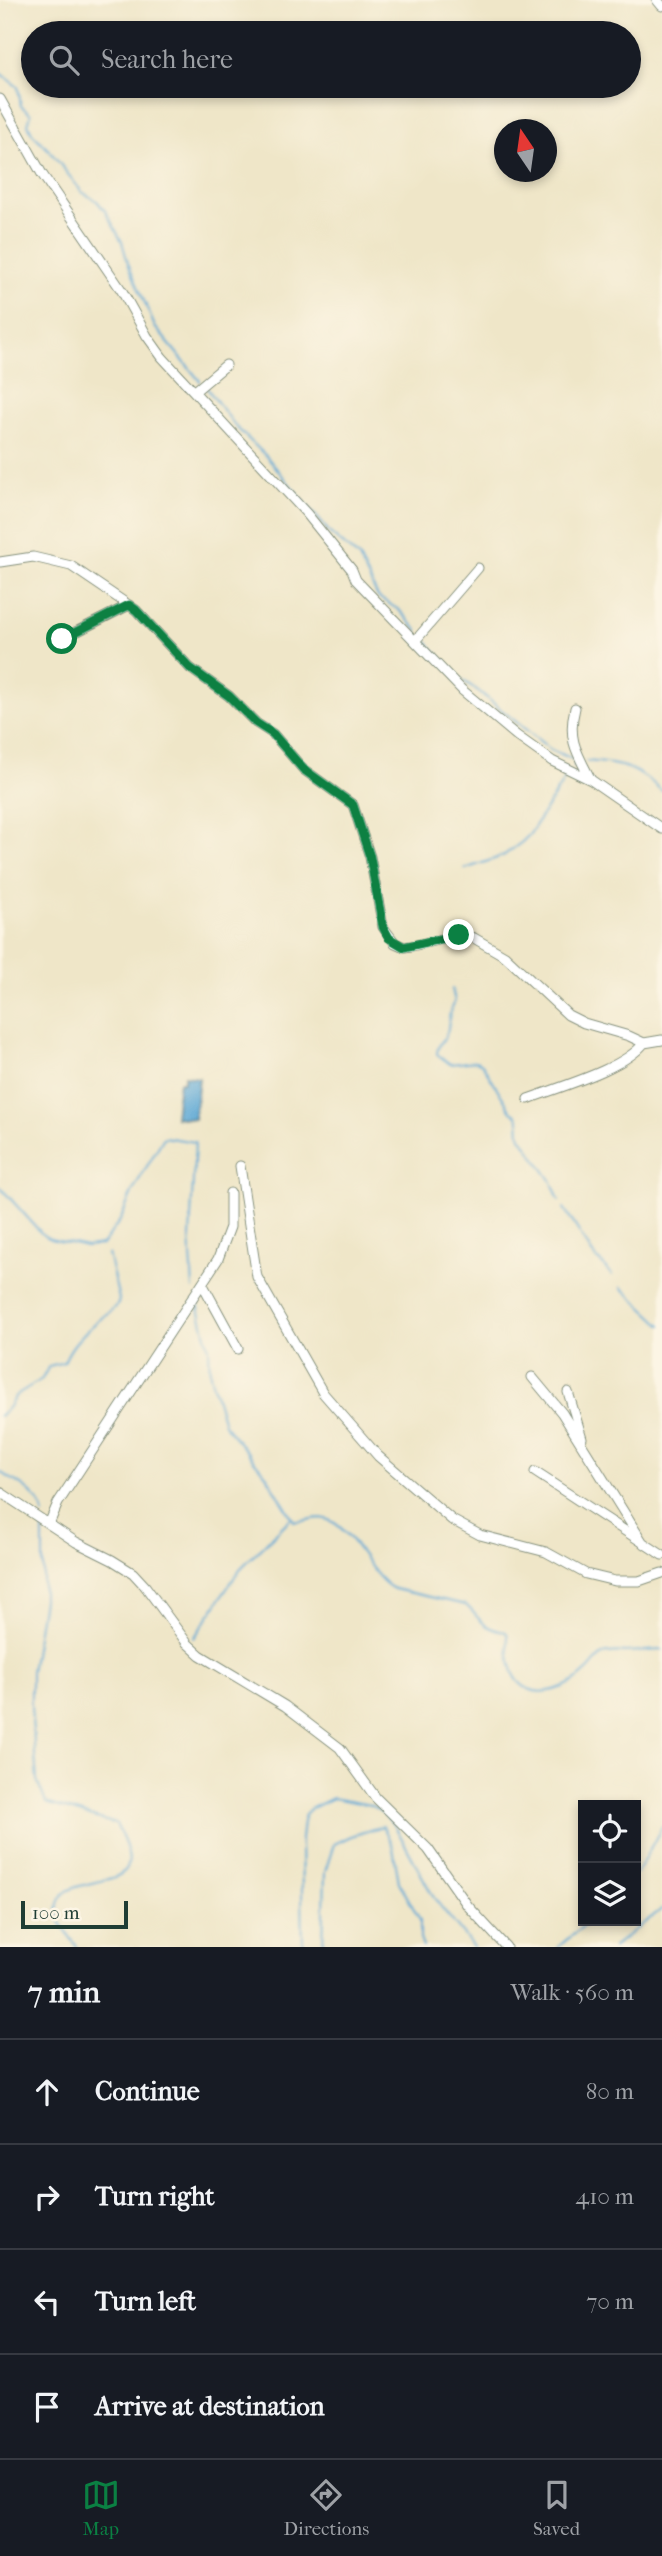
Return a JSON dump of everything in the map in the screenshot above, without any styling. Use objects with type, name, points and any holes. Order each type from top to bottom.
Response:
[{"type":"street","points":[[657,0],[662,6]]},
{"type":"street","points":[[0,99],[42,174],[122,290],[147,336],[162,357],[307,513],[352,570],[356,580],[462,690],[516,736],[552,761],[591,780],[662,829]]},
{"type":"street","points":[[195,391],[226,365]]},
{"type":"street","points":[[0,562],[33,557],[71,566],[129,605],[190,668],[229,696],[256,723],[273,734],[303,769],[353,805],[370,857],[383,927],[395,943],[404,947],[459,935],[474,938],[505,956],[568,1015],[644,1043],[662,1040]]},
{"type":"street","points":[[415,641],[478,568]]},
{"type":"street","points":[[62,639],[129,605]]},
{"type":"street","points":[[575,708],[570,725],[572,743],[591,780]]},
{"type":"street","points":[[528,1099],[612,1066],[638,1051],[644,1043]]},
{"type":"street","points":[[240,1166],[257,1277],[323,1393],[378,1457],[452,1520],[480,1535],[546,1552],[586,1574],[615,1580],[639,1581],[662,1573]]},
{"type":"street","points":[[49,1524],[58,1503],[202,1284],[230,1227],[230,1193]]},
{"type":"street","points":[[202,1284],[238,1349]]},
{"type":"street","points":[[532,1377],[562,1413],[643,1543]]},
{"type":"street","points":[[568,1392],[585,1450]]},
{"type":"street","points":[[534,1472],[662,1555]]},
{"type":"street","points":[[0,1492],[76,1542],[133,1573],[187,1643],[200,1655],[285,1706],[340,1748],[376,1798],[428,1850],[468,1906],[506,1947]]},
{"type":"water","points":[[184,1076],[199,1078],[194,1119],[175,1117],[179,1082],[184,1082]]},
{"type":"waterway","points":[[0,73],[18,87],[21,106],[31,114],[28,124],[32,133],[82,192],[97,201],[106,212],[122,242],[155,327],[200,381]]},
{"type":"waterway","points":[[206,387],[237,428],[266,456],[331,534],[359,558],[378,597],[399,610],[418,631]]},
{"type":"waterway","points":[[423,637],[455,675],[551,750],[578,761],[574,766]]},
{"type":"waterway","points":[[586,761],[628,768],[662,791]]},
{"type":"waterway","points":[[465,869],[503,856],[522,842],[530,834],[569,772]]},
{"type":"waterway","points":[[452,989],[455,1001],[447,1032],[437,1054],[450,1064],[476,1061],[482,1064],[511,1111],[519,1119],[521,1137],[551,1180],[559,1200]]},
{"type":"waterway","points":[[0,1187],[43,1235],[50,1239],[87,1247],[102,1245],[121,1219],[132,1192],[164,1137],[195,1142],[190,1237],[193,1289]]},
{"type":"waterway","points":[[564,1208],[592,1253],[612,1275]]},
{"type":"waterway","points":[[0,1416],[16,1395],[42,1379],[49,1366],[64,1362],[74,1344],[118,1304],[108,1254]]},
{"type":"waterway","points":[[621,1287],[662,1325]]},
{"type":"waterway","points":[[197,1300],[209,1348],[210,1375],[224,1424],[267,1476],[294,1521],[326,1519],[344,1531],[377,1574],[394,1589],[466,1605],[487,1626],[506,1632],[513,1672],[526,1688],[544,1692],[563,1687],[580,1677],[606,1653],[662,1650]]},
{"type":"waterway","points":[[0,1472],[33,1495],[44,1515]]},
{"type":"waterway","points":[[194,1638],[240,1569],[291,1518]]},
{"type":"waterway","points":[[43,1525],[43,1600],[31,1672],[37,1780],[46,1803],[116,1824],[129,1856],[128,1866],[122,1873],[74,1888],[65,1893],[59,1901],[58,1914],[61,1922],[77,1947]]},
{"type":"waterway","points":[[303,1947],[303,1821],[310,1809],[333,1798],[370,1805],[382,1812],[395,1826],[434,1898],[473,1947]]},
{"type":"waterway","points":[[323,1947],[325,1872],[334,1844],[383,1826],[393,1848],[399,1882],[420,1920],[423,1947]]},
{"type":"waterway","points":[[641,1865],[662,1827]]},
{"type":"waterway","points":[[613,1947],[662,1909]]},
{"type":"waterway","points":[[558,1947],[583,1926]]},
{"type":"route","points":[[62,639],[116,610],[129,605],[136,610],[190,668],[229,696],[256,723],[273,734],[303,769],[353,805],[370,857],[379,913],[389,938],[404,947],[459,935]]}]
